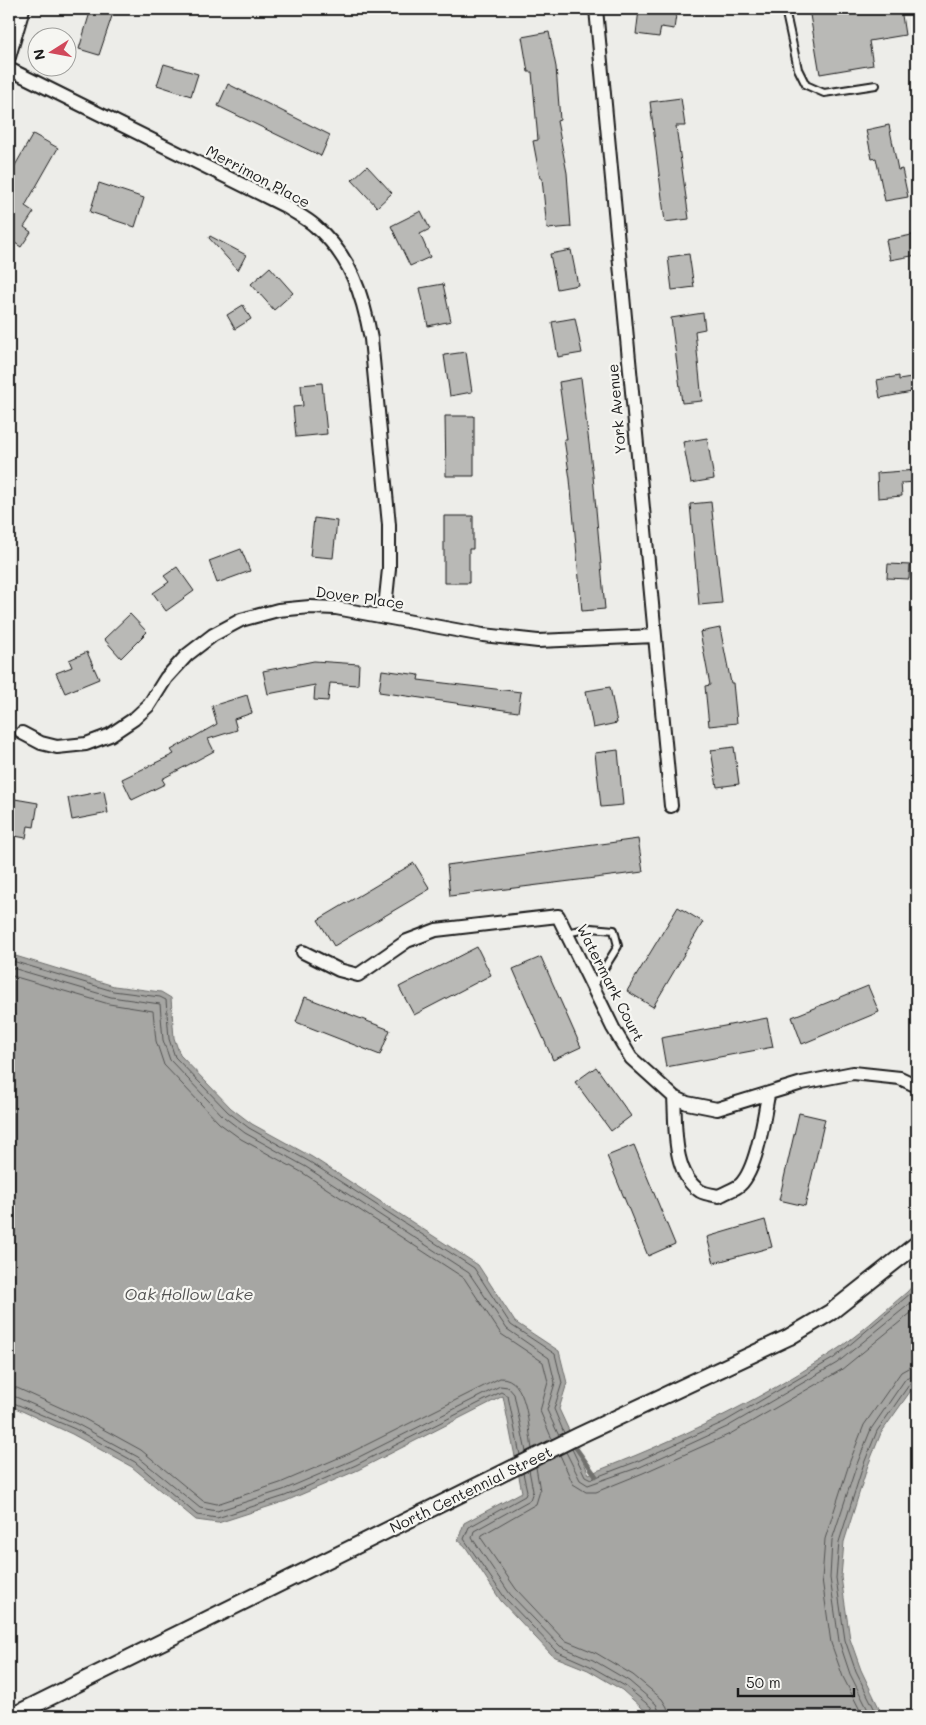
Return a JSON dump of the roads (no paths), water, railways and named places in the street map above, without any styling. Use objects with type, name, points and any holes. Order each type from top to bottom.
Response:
[{"type":"street","points":[[9,57],[23,9]]},
{"type":"street","name":"York Avenue","points":[[596,9],[671,806]]},
{"type":"street","name":"Merrimon Place","points":[[9,69],[285,206],[314,226],[340,252],[354,277],[366,310],[371,339],[389,525],[389,570],[384,617]]},
{"type":"street","name":"Dover Place","points":[[22,733],[40,744],[57,747],[86,744],[110,735],[131,722],[149,705],[166,678],[187,654],[213,635],[241,620],[278,610],[310,607],[336,608],[484,635],[538,641],[655,636]]},
{"type":"street","name":"Watermark Court","points":[[303,952],[339,970],[358,975],[408,941],[436,930],[558,916],[612,1028],[630,1058],[674,1097],[687,1103],[717,1109],[768,1095],[802,1083],[853,1074],[900,1078],[917,1086]]},
{"type":"street","points":[[674,1097],[678,1149],[684,1172],[701,1192],[719,1196],[741,1184],[753,1160],[762,1128],[768,1095]]},
{"type":"street","name":"North Centennial Street","points":[[12,1716],[578,1436],[797,1332],[831,1312],[917,1244]]},
{"type":"lane","points":[[785,9],[798,68],[806,86],[824,93],[876,85]]},
{"type":"lane","points":[[566,933],[591,928],[614,930],[618,946],[593,987]]},
{"type":"water","name":"Oak Hollow Lake","points":[[9,954],[114,986],[161,992],[171,998],[174,1038],[180,1055],[231,1108],[252,1124],[312,1157],[478,1265],[515,1322],[559,1351],[567,1383],[559,1409],[589,1474],[682,1435],[743,1405],[802,1372],[860,1332],[907,1292],[917,1281],[917,1382],[881,1433],[867,1468],[844,1542],[841,1577],[850,1639],[861,1670],[883,1716],[651,1716],[622,1690],[588,1670],[553,1656],[501,1601],[465,1546],[458,1540],[464,1523],[522,1492],[503,1396],[358,1470],[286,1501],[218,1523],[196,1520],[132,1467],[72,1434],[9,1405]]},
{"type":"waterway","points":[[576,1448],[596,1476]]}]
